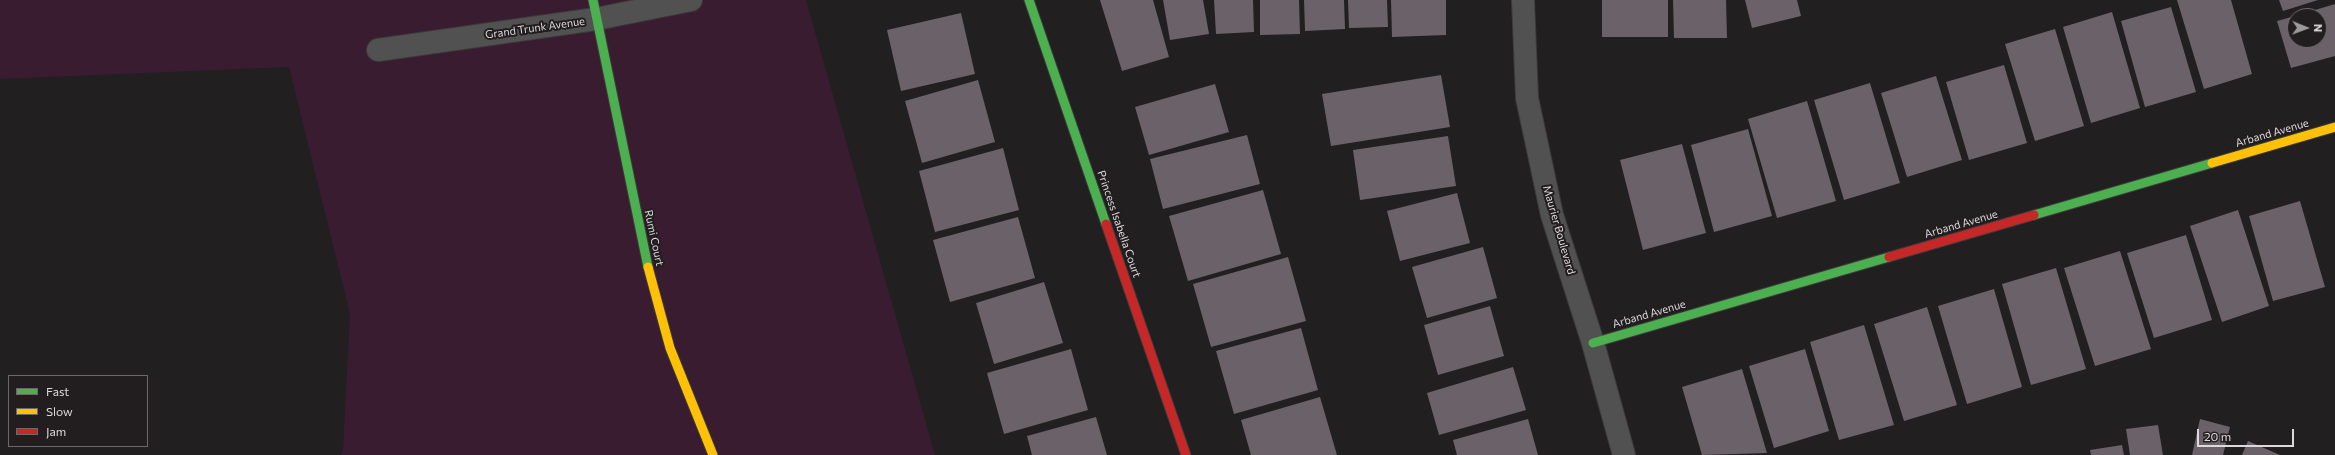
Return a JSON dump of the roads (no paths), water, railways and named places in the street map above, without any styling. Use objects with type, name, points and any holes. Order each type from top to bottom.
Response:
[{"type":"street","name":"Grand Trunk Avenue","points":[[378,50],[595,10],[691,0]]},
{"type":"street","name":"Princess Isabella Court","points":[[1029,0],[1186,455]]},
{"type":"street","name":"Maurier Boulevard","points":[[1523,0],[1527,98],[1552,214],[1593,343],[1624,455]]},
{"type":"street","name":"Rumi Court","points":[[595,10],[629,168],[640,234],[654,295],[670,348],[713,455]]},
{"type":"street","name":"Arband Avenue","points":[[1593,343],[2335,128]]}]
